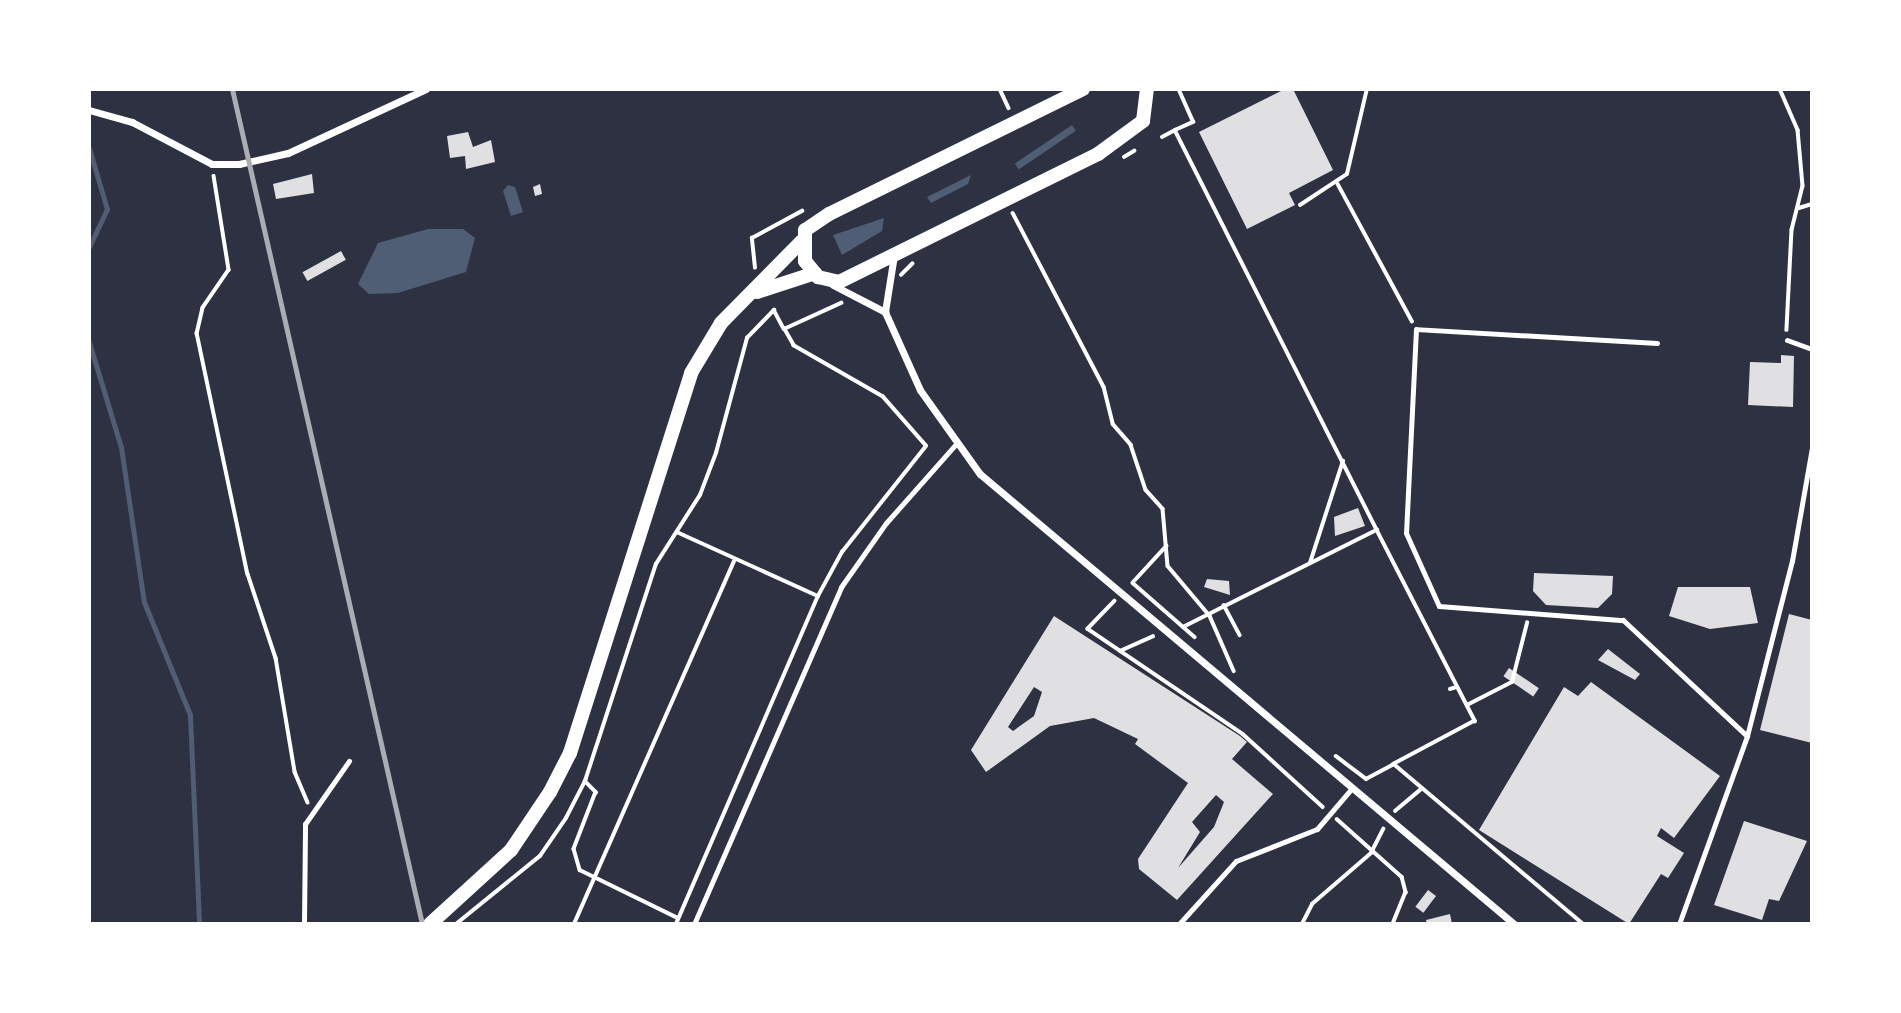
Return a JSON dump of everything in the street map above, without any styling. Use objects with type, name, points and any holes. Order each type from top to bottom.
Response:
[{"type":"main road","points":[[1083,89],[829,214],[804,230],[802,241],[815,273],[828,283],[1125,140],[1143,121],[1147,89]]},
{"type":"main road","points":[[430,924],[511,850],[570,753],[691,373],[707,341],[743,300],[802,241]]},
{"type":"main road","points":[[743,300],[773,283],[815,273]]},
{"type":"street","points":[[93,110],[212,164],[288,153],[426,89]]},
{"type":"street","points":[[894,253],[885,312],[920,390],[980,474],[1514,924]]},
{"type":"street","points":[[828,283],[885,312]]},
{"type":"lane","points":[[1657,343],[1416,329],[1406,533],[1439,606],[1623,620],[1747,736]]},
{"type":"lane","points":[[1787,340],[1812,349]]},
{"type":"lane","points":[[694,924],[841,587],[879,531],[956,444]]},
{"type":"lane","points":[[1679,924],[1747,736],[1792,561],[1812,448]]},
{"type":"lane","points":[[304,924],[305,824],[349,761]]},
{"type":"lane","points":[[1179,924],[1236,861],[1317,829],[1353,787]]},
{"type":"path","points":[[1000,89],[1010,110]]},
{"type":"path","points":[[1162,137],[1193,122],[1178,89]]},
{"type":"path","points":[[1300,205],[1338,184],[1347,174],[1367,89]]},
{"type":"path","points":[[1780,89],[1798,130],[1799,208],[1792,230],[1787,340]]},
{"type":"path","points":[[1175,130],[1475,721],[1366,779],[1331,752]]},
{"type":"path","points":[[212,164],[229,270],[204,308],[197,333],[248,574],[276,658],[295,772],[313,812]]},
{"type":"path","points":[[1338,184],[1416,329]]},
{"type":"path","points":[[1799,208],[1812,204]]},
{"type":"path","points":[[1012,211],[1104,387],[1113,424],[1131,445],[1146,490],[1163,509],[1168,566],[1208,612],[1233,670]]},
{"type":"path","points":[[676,924],[818,596],[842,552],[926,446],[883,397],[794,345],[771,303]]},
{"type":"path","points":[[784,329],[841,303]]},
{"type":"path","points":[[456,924],[540,856],[585,781],[656,564],[677,532],[716,453],[747,338],[774,310]]},
{"type":"path","points":[[1310,563],[1343,461]]},
{"type":"path","points":[[1183,626],[1377,530]]},
{"type":"path","points":[[677,532],[734,562],[818,596]]},
{"type":"path","points":[[1168,545],[1088,629],[1243,734],[1371,853],[1402,877],[1406,892],[1393,924]]},
{"type":"path","points":[[574,924],[734,562]]},
{"type":"path","points":[[1133,583],[1203,644]]},
{"type":"path","points":[[1224,605],[1240,635]]},
{"type":"path","points":[[1467,705],[1512,682],[1529,613]]},
{"type":"path","points":[[1119,652],[1146,643],[1170,615]]},
{"type":"path","points":[[1213,653],[1242,678]]},
{"type":"path","points":[[1450,690],[1457,687]]},
{"type":"path","points":[[1394,764],[1583,924]]},
{"type":"path","points":[[585,781],[596,792],[574,858],[593,880],[678,918]]},
{"type":"path","points":[[1302,924],[1312,904],[1371,853],[1389,817],[1422,788]]},
{"type":"water","points":[[1072,125],[1076,131],[1019,169],[1015,164]]},
{"type":"water","points":[[971,175],[968,184],[931,203],[927,197]]},
{"type":"water","points":[[508,185],[515,187],[523,212],[511,216],[503,191]]},
{"type":"water","points":[[884,218],[882,231],[842,255],[833,235]]},
{"type":"water","points":[[428,229],[463,229],[475,238],[466,272],[398,293],[369,294],[358,284],[378,243]]},
{"type":"building","points":[[1285,89],[1293,89],[1333,170],[1289,193],[1295,205],[1247,229],[1199,132]]},
{"type":"building","points":[[468,132],[473,147],[491,140],[495,162],[466,169],[465,156],[450,158],[447,136]]},
{"type":"building","points":[[312,174],[314,193],[276,199],[273,184]]},
{"type":"building","points":[[540,184],[542,194],[535,196],[533,187]]},
{"type":"building","points":[[341,251],[346,260],[307,281],[303,272]]},
{"type":"building","points":[[1781,355],[1794,356],[1793,407],[1748,405],[1750,362],[1781,363]]},
{"type":"building","points":[[1358,508],[1365,526],[1335,536],[1334,517]]},
{"type":"building","points":[[1534,573],[1613,576],[1612,594],[1598,608],[1546,605],[1533,591]]},
{"type":"building","points":[[1207,579],[1229,581],[1230,595],[1204,587]]},
{"type":"building","points":[[1678,587],[1750,587],[1758,623],[1710,629],[1669,616]]},
{"type":"building","points":[[1789,614],[1812,620],[1812,743],[1760,730]]},
{"type":"building","points":[[1054,616],[1240,736],[1247,742],[1232,759],[1273,794],[1177,900],[1139,869],[1138,859],[1188,783],[1135,744],[1138,739],[1094,718],[1050,726],[986,772],[971,750]],"holes":[[[1034,687],[1042,692],[1034,716],[1013,731],[1008,727]],[[1216,795],[1224,802],[1214,827],[1178,868],[1200,832],[1192,822]]]},
{"type":"building","points":[[1608,649],[1640,674],[1635,680],[1598,660]]},
{"type":"building","points":[[1509,668],[1539,688],[1533,696],[1503,676]]},
{"type":"building","points":[[1591,682],[1720,776],[1674,838],[1661,828],[1657,836],[1684,853],[1668,878],[1661,874],[1629,924],[1479,830],[1564,687],[1578,696]]},
{"type":"building","points":[[1744,821],[1807,841],[1779,901],[1769,899],[1762,920],[1714,905]]},
{"type":"building","points":[[1428,890],[1436,896],[1423,913],[1415,907]]},
{"type":"building","points":[[1450,914],[1452,924],[1427,924],[1426,920]]},
{"type":"waterway","points":[[89,148],[107,209],[89,247]]},
{"type":"waterway","points":[[89,342],[121,447],[144,602],[190,715],[199,924]]},
{"type":"railway","points":[[232,89],[422,924]]}]
